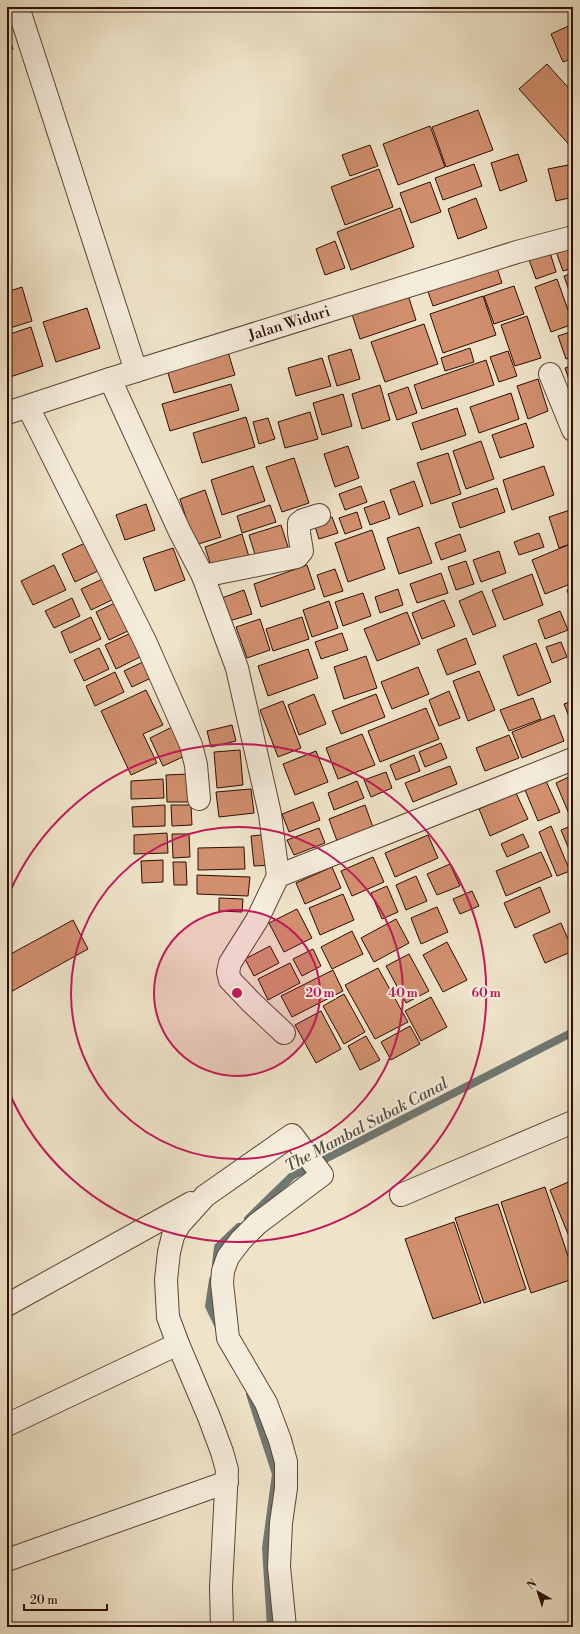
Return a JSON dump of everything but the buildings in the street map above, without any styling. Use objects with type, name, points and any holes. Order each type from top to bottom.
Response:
[{"type":"street","points":[[18,7],[136,371]]},
{"type":"street","name":"Jalan Widuri","points":[[7,413],[110,379],[517,252],[573,237]]},
{"type":"street","points":[[550,374],[573,430]]},
{"type":"street","points":[[110,379],[180,532],[202,576],[237,668],[270,814],[278,876],[257,920],[230,963],[228,972],[230,980],[251,1002],[284,1032]]},
{"type":"street","points":[[28,407],[145,641],[185,732],[194,754],[199,799]]},
{"type":"street","points":[[202,576],[297,557],[302,551],[298,533],[299,523],[303,520],[319,515]]},
{"type":"street","points":[[278,876],[573,759]]},
{"type":"street","points":[[401,1195],[573,1122]]},
{"type":"street","points":[[7,1305],[205,1196],[292,1135],[322,1175],[257,1224],[241,1240],[228,1257],[223,1271],[222,1283],[228,1338],[266,1403],[280,1440],[286,1462],[286,1488],[281,1523],[279,1567],[285,1627]]},
{"type":"street","points":[[205,1196],[179,1225],[173,1236],[166,1280],[168,1317],[209,1417],[227,1470],[218,1626]]},
{"type":"street","points":[[7,1425],[178,1344]]},
{"type":"street","points":[[7,1560],[227,1482]]},
{"type":"waterway","name":"The Mambal Subak Canal","points":[[248,1219],[292,1176],[573,1032]]},
{"type":"waterway","name":"The Mambal Subak Canal","points":[[216,1264],[218,1247],[239,1227]]},
{"type":"waterway","name":"The Mambal Subak Canal","points":[[213,1280],[209,1306],[219,1327]]},
{"type":"waterway","name":"The Mambal Subak Canal","points":[[250,1394],[276,1474],[266,1548],[271,1627]]}]
